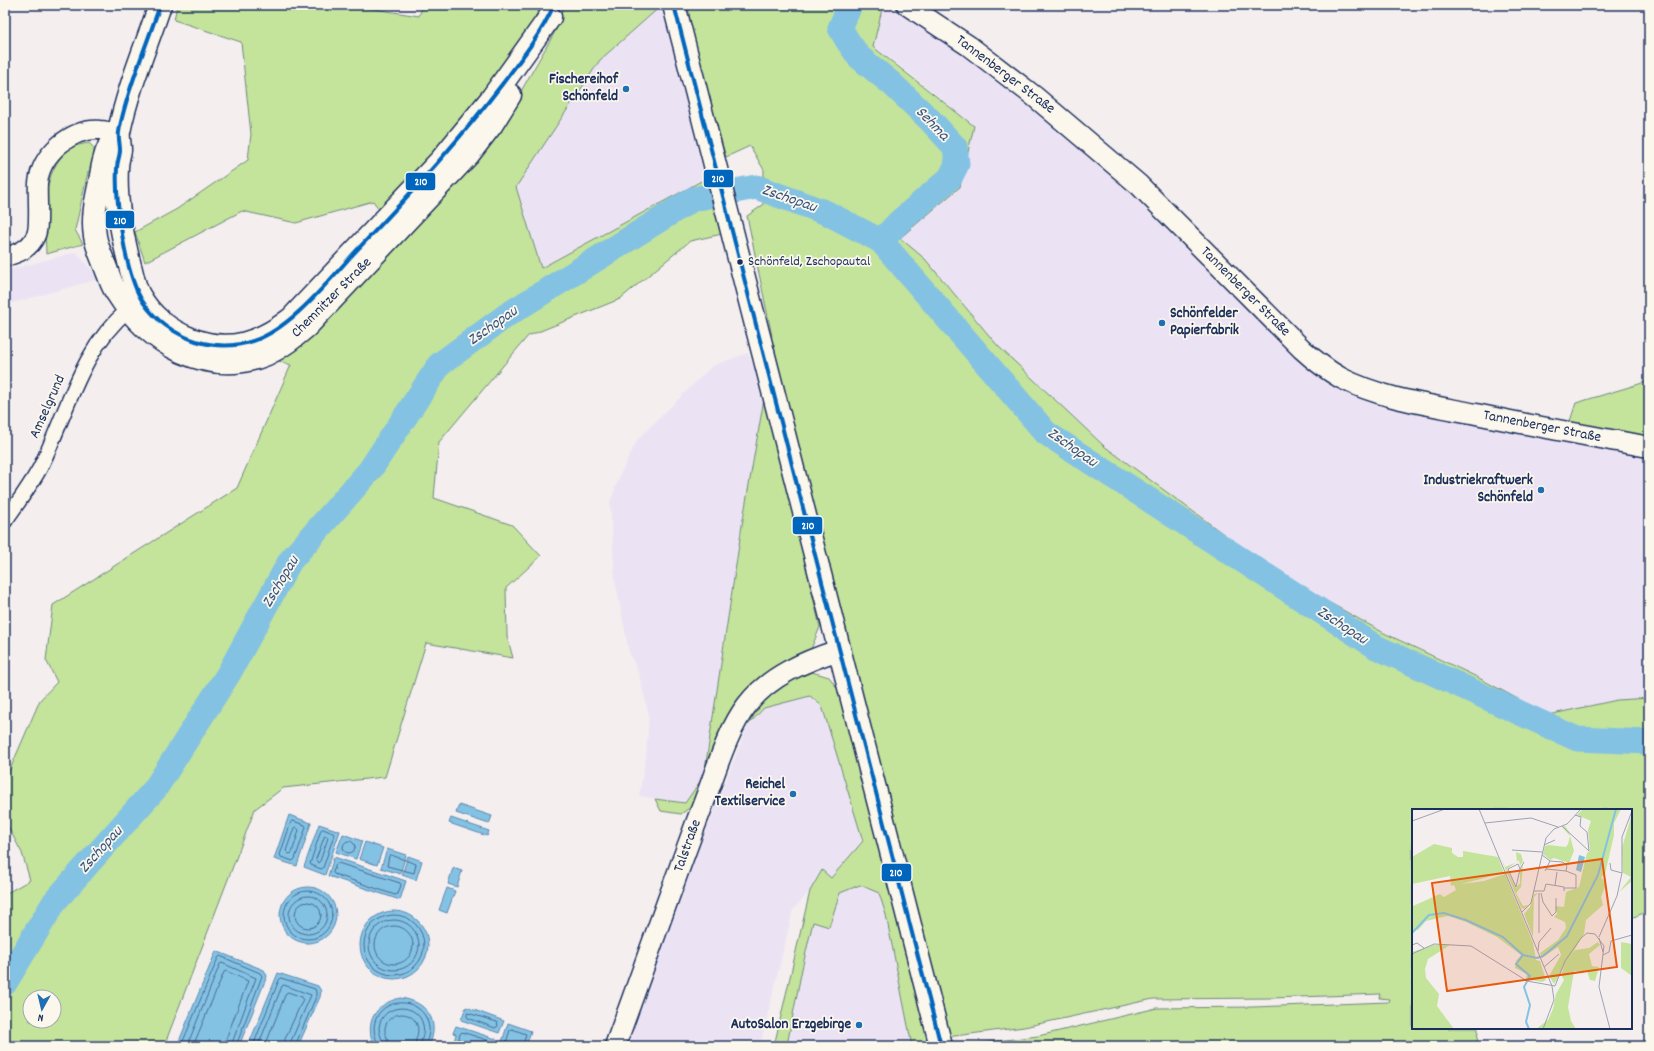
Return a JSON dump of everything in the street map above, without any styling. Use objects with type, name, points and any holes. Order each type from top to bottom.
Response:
[{"type":"main road","name":"Chemnitzer Straße","points":[[160,5],[128,98],[118,134],[110,145],[104,161],[96,199],[94,219],[97,245],[125,288],[144,303],[157,319],[179,335],[219,347],[237,346],[257,340],[274,332],[292,319],[442,159],[492,98],[552,11]]},
{"type":"main road","points":[[674,5],[941,1046]]},
{"type":"main road","name":"Tannenberger Straße","points":[[907,5],[969,46],[1034,96],[1139,185],[1302,349],[1319,364],[1341,378],[1368,390],[1393,397],[1649,447]]},
{"type":"main road","name":"Chemnitzer Straße","points":[[118,134],[120,149],[117,168],[117,189],[123,236],[125,288],[128,310],[143,326],[169,346],[205,360],[223,362],[238,361],[266,354],[287,344],[307,326],[468,154],[492,124],[540,48],[552,11]]},
{"type":"main road","name":"Talstraße","points":[[615,1046],[691,837],[737,722],[747,706],[770,683],[789,671],[839,650]]},
{"type":"street","points":[[5,257],[24,251],[37,234],[38,181],[44,164],[54,150],[65,140],[79,133],[100,130],[118,134]]},
{"type":"street","name":"Amselgrund","points":[[5,522],[40,468],[90,355],[120,317],[128,310]]},
{"type":"shaded area","points":[[662,5],[664,5],[705,179],[540,268],[516,187],[600,60]]},
{"type":"shaded area","points":[[883,5],[967,52],[1132,187],[1341,385],[1649,456],[1649,698],[1617,700],[1548,715],[1478,677],[1384,633],[1278,574],[1104,446],[1000,348],[925,259],[899,238],[960,187],[974,126],[909,73],[873,47]]},
{"type":"shaded area","points":[[76,252],[99,279],[5,305],[5,271]]},
{"type":"shaded area","points":[[748,353],[765,393],[742,525],[704,776],[685,803],[639,796],[646,757],[649,715],[639,674],[629,652],[615,579],[610,503],[620,475],[638,439],[712,366]]},
{"type":"shaded area","points":[[810,696],[822,706],[863,841],[831,878],[821,870],[810,891],[793,910],[760,1046],[625,1046],[689,873],[748,725],[764,708]]},
{"type":"shaded area","points":[[860,885],[879,892],[886,915],[912,1046],[787,1045],[813,922],[829,926],[840,893]]},
{"type":"green space","points":[[177,5],[348,5],[419,16],[423,5],[541,5],[511,67],[382,213],[373,201],[296,223],[242,211],[145,262],[135,232],[177,209],[248,160],[251,134],[241,42],[174,20]]},
{"type":"green space","points":[[564,5],[662,5],[600,60],[516,187],[541,268],[705,179],[722,234],[690,241],[620,299],[528,336],[439,442],[434,498],[512,525],[541,556],[506,588],[507,636],[513,658],[426,643],[385,777],[283,788],[255,809],[164,1046],[5,1046],[5,894],[30,880],[22,853],[5,821],[5,781],[40,700],[57,682],[46,660],[53,605],[237,488],[291,365],[275,360],[287,355],[310,338],[493,140],[556,30]]},
{"type":"green space","points":[[688,5],[883,5],[873,47],[974,126],[960,187],[900,238],[925,259],[998,346],[1104,446],[1278,574],[1384,633],[1477,677],[1548,715],[1617,700],[1649,698],[1649,911],[1632,918],[1632,809],[1412,809],[1412,1029],[1478,1029],[1477,1046],[956,1046],[1038,1036],[1157,1008],[1253,1007],[1388,1002],[1389,999],[1379,998],[1380,994],[1272,998],[1153,999],[1024,1027],[947,1037],[768,341],[772,336],[747,216],[763,205],[764,170],[750,146],[726,157],[695,57]]},
{"type":"green space","points":[[89,143],[94,148],[93,169],[88,172],[75,230],[83,244],[46,254],[46,196],[53,169],[71,148],[77,145]]},
{"type":"green space","points":[[1649,381],[1649,442],[1568,427],[1576,403]]},
{"type":"green space","points":[[765,393],[820,627],[811,649],[775,670],[698,802],[681,814],[661,811],[655,799],[685,803],[704,776],[742,525]]},
{"type":"green space","points":[[812,672],[829,677],[839,690],[932,1046],[912,1046],[886,915],[879,893],[860,885],[840,893],[829,927],[813,922],[787,1045],[790,1046],[774,1046],[810,891],[822,870],[831,878],[863,841],[822,706],[810,696],[764,708],[748,725],[761,703],[779,684]]},
{"type":"water","points":[[459,805],[492,816],[489,824],[456,813]]},
{"type":"water","points":[[289,815],[311,823],[297,866],[274,859]]},
{"type":"water","points":[[451,818],[489,831],[487,836],[449,823]]},
{"type":"water","points":[[319,824],[340,831],[325,875],[304,867]]},
{"type":"water","points":[[343,834],[362,841],[356,859],[336,852]]},
{"type":"water","points":[[365,842],[383,848],[377,865],[359,859]]},
{"type":"water","points":[[387,849],[406,855],[400,874],[381,868]]},
{"type":"water","points":[[408,856],[422,861],[416,880],[402,875]]},
{"type":"water","points":[[334,857],[406,881],[400,900],[328,876]]},
{"type":"water","points":[[453,868],[462,871],[457,887],[448,884]]},
{"type":"water","points":[[308,887],[319,889],[328,895],[334,904],[336,915],[334,926],[328,935],[319,941],[308,943],[297,941],[288,935],[282,926],[280,915],[282,904],[288,895],[297,889]]},
{"type":"water","points":[[447,888],[455,891],[447,913],[439,910]]},
{"type":"water","points":[[394,911],[407,914],[418,921],[425,932],[428,945],[425,958],[418,969],[407,976],[394,979],[381,976],[370,969],[363,958],[360,945],[363,932],[370,921],[381,914]]},
{"type":"water","points":[[216,951],[264,970],[267,976],[239,1046],[177,1046]]},
{"type":"water","points":[[278,973],[318,986],[321,991],[320,997],[298,1046],[248,1046]]},
{"type":"water","points":[[400,998],[417,1003],[429,1013],[433,1028],[429,1046],[374,1046],[370,1029],[374,1015],[378,1009],[384,1005]]},
{"type":"water","points":[[466,1007],[504,1021],[499,1033],[461,1020]]},
{"type":"water","points":[[508,1023],[531,1031],[526,1046],[501,1045]]},
{"type":"water","points":[[456,1026],[496,1039],[494,1046],[453,1046],[456,1034],[453,1033]]},
{"type":"waterway","name":"Sehma","points":[[850,5],[840,28],[859,57],[892,84],[931,121],[955,147],[957,164],[950,178],[898,223],[881,241]]},
{"type":"waterway","name":"Zschopau","points":[[5,983],[55,901],[155,789],[229,673],[290,561],[370,470],[440,364],[507,315],[693,199],[756,187],[827,213],[881,241],[1046,433],[1376,647],[1577,739],[1649,742]]},
{"type":"transit line","name":"210","points":[[160,5],[123,112],[119,132],[120,154],[117,166],[117,182],[122,237],[131,274],[137,290],[148,309],[166,326],[181,335],[203,343],[224,346],[246,343],[267,335],[282,326],[309,302],[413,190],[468,127],[531,46],[554,5]]},
{"type":"transit line","name":"210","points":[[674,5],[941,1046]]},
{"type":"place","name":"Fischereihof Schönfeld","points":[[626,89]]},
{"type":"place","name":"Schönfeld, Zschopautal","points":[[740,262]]},
{"type":"place","name":"Schönfelder Papierfabrik","points":[[1162,323]]},
{"type":"place","name":"Industriekraftwerk Schönfeld","points":[[1541,490]]},
{"type":"place","name":"Reichel Textilservice","points":[[793,794]]},
{"type":"place","name":"AutoSalon Erzgebirge","points":[[859,1025]]}]
